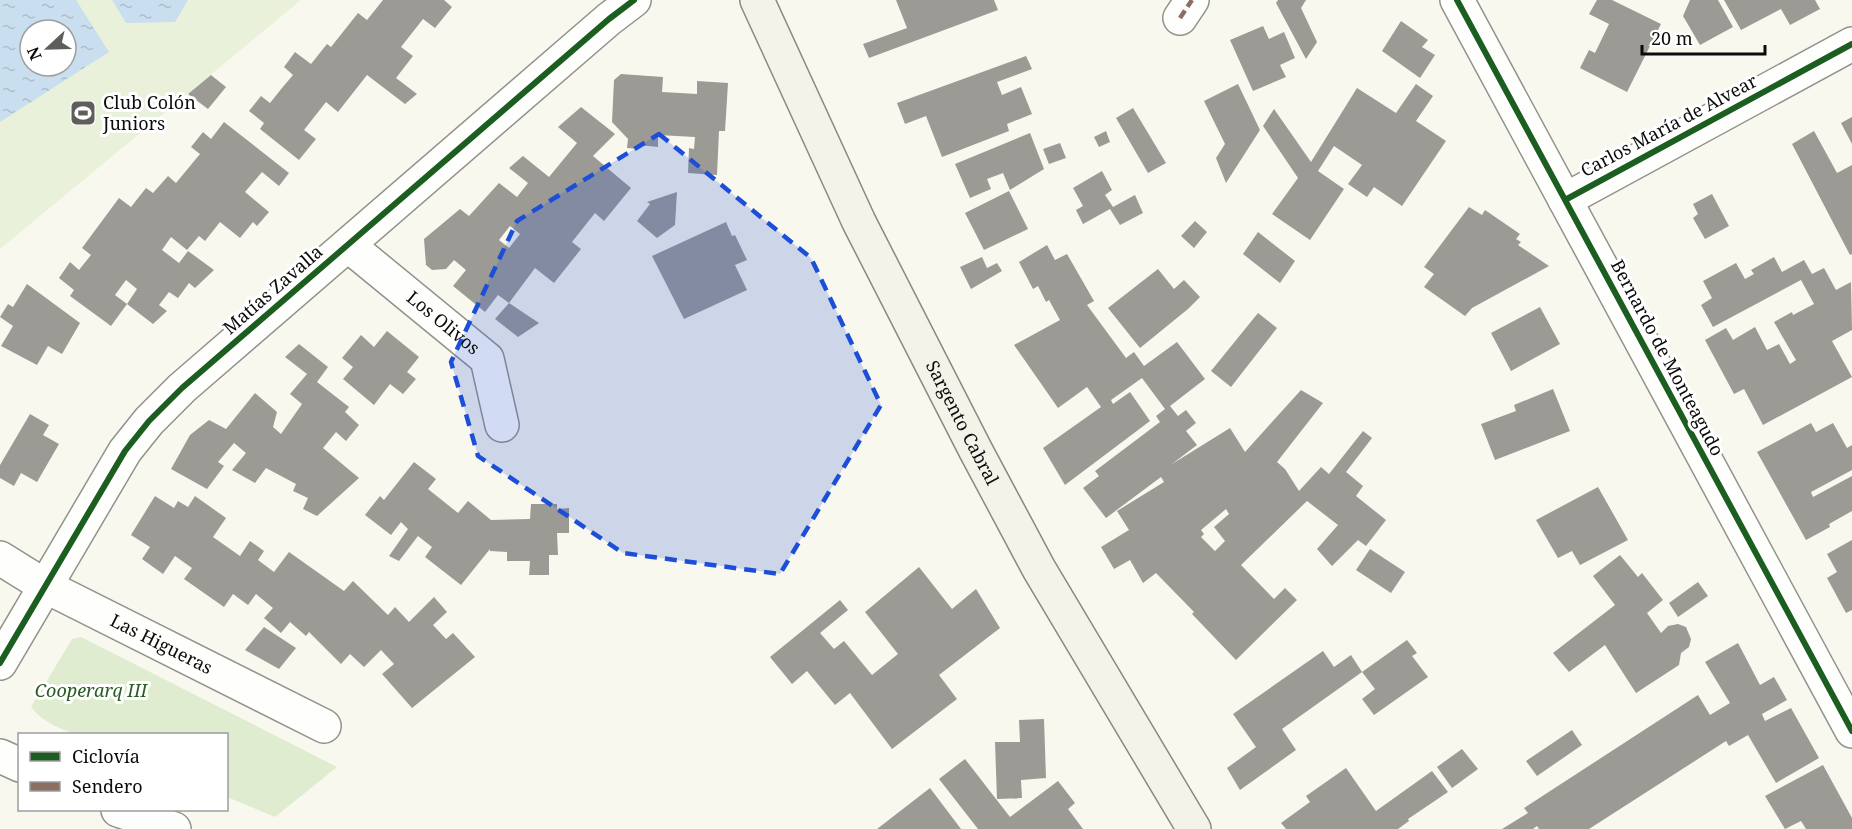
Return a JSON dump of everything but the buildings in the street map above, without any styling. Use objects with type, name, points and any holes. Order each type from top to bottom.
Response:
[{"type":"main road","name":"Sargento Cabral","points":[[757,0],[860,222],[976,451],[1039,569],[1194,829]]},
{"type":"street","name":"Matías Zavalla","points":[[0,663],[125,451],[149,421],[182,388],[609,19],[634,0]]},
{"type":"street","name":"Bernardo de Monteagudo","points":[[1457,0],[1852,731]]},
{"type":"street","name":"Carlos María de Alvear","points":[[1564,200],[1852,44]]},
{"type":"street","name":"Los Olivos","points":[[348,245],[487,359],[502,425]]},
{"type":"street","name":"Las Higueras","points":[[0,558],[45,586],[324,726]]},
{"type":"street","points":[[0,756],[18,764]]},
{"type":"street","points":[[121,811],[174,829]]},
{"type":"highlighted area","points":[[659,134],[811,258],[881,405],[780,574],[623,553],[478,456],[451,362],[517,221]]},
{"type":"green space","name":"Club Colón Juniors","points":[[0,0],[301,0],[0,249]]},
{"type":"green space","name":"Cooperarq III","points":[[81,637],[337,767],[275,817],[228,797],[228,733],[72,733],[57,727],[46,721],[31,707],[72,639]]},
{"type":"water","points":[[0,0],[76,0],[109,52],[78,72],[78,18],[18,18],[18,78],[69,78],[0,122]]},
{"type":"water","points":[[112,0],[188,0],[175,22],[126,23]]},
{"type":"marked path","points":[[1180,18],[1192,0]]},
{"type":"cycle path","points":[[0,663],[125,451],[149,421],[182,388],[609,19],[634,0]]},
{"type":"cycle path","points":[[1457,0],[1852,731]]},
{"type":"cycle path","points":[[1565,200],[1852,44]]},
{"type":"place","name":"Club Colón Juniors","points":[[83,113]]}]
